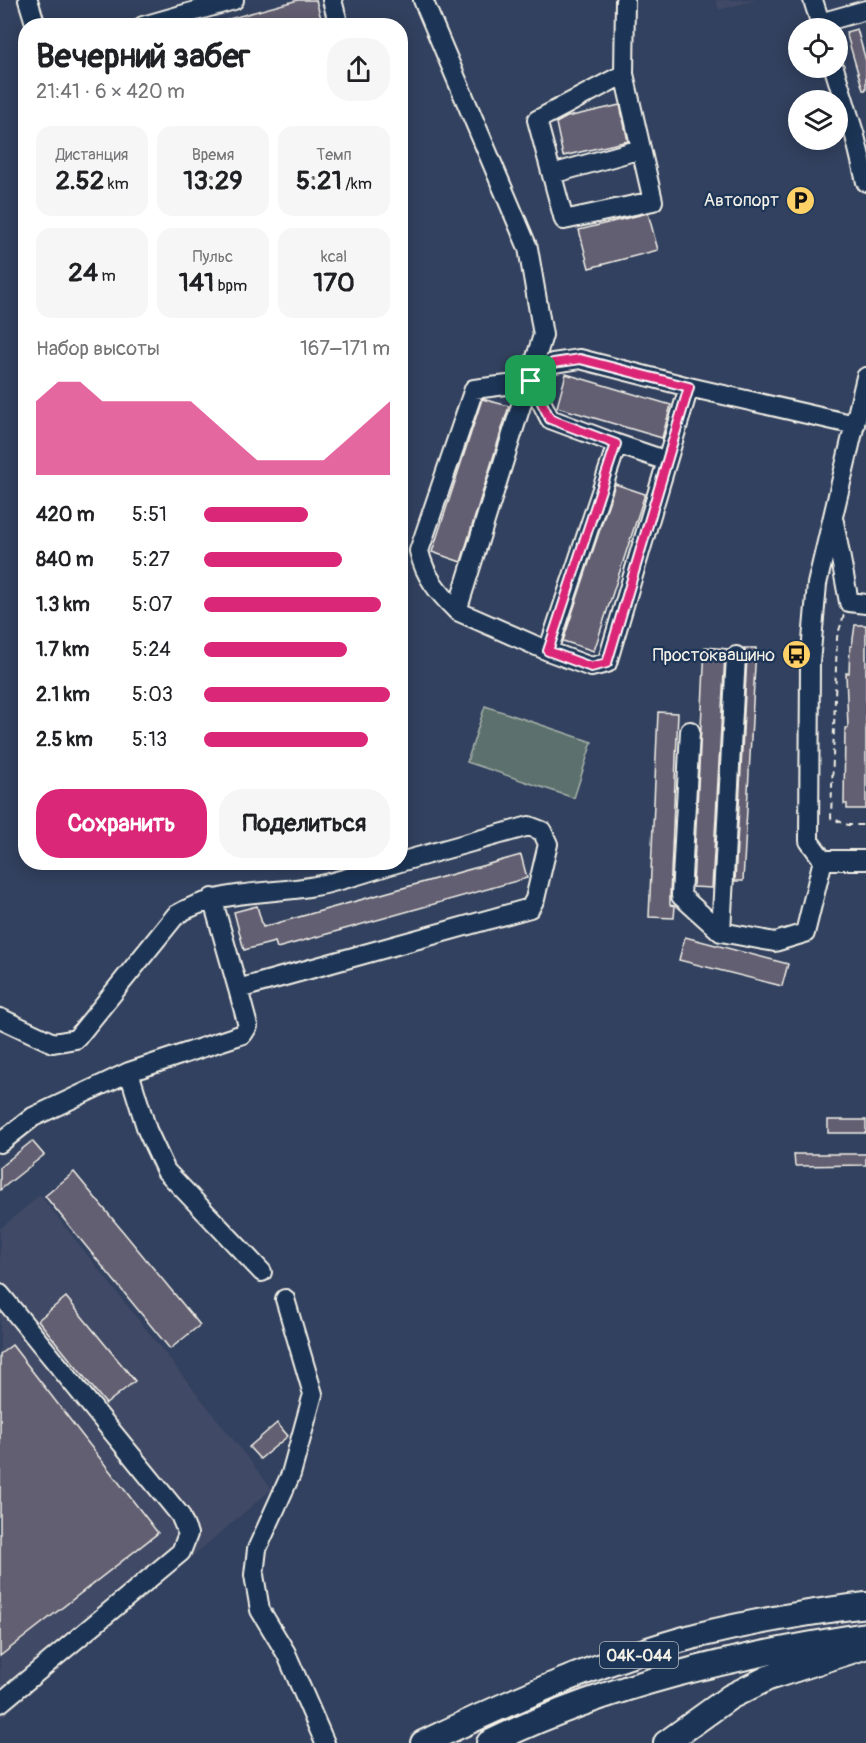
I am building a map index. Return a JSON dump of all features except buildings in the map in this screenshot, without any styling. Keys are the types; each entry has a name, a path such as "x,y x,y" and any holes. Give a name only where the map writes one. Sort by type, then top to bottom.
{"main road":[{"name":"04К-044","path":"423,1743 582,1673 694,1637 789,1616 866,1605"},
{"name":"04К-044","path":"489,1743 588,1702 695,1669 806,1644 866,1635"},
{"path":"666,1743 730,1698 768,1678 866,1647"}],"street":[{"path":"28,0 34,18"},
{"path":"171,18 234,0"},
{"path":"332,0 337,18"},
{"path":"423,0 528,248 543,336 531,381 457,611"},
{"path":"624,74 537,120 564,220 653,201 624,74 625,0"},
{"path":"813,0 819,18"},
{"path":"844,18 866,10"},
{"path":"837,78 866,182"},
{"path":"552,174 641,149"},
{"path":"689,387 607,663 591,667 548,651 457,611 436,590 424,570 419,551 474,388 531,381 553,363 580,359 689,387 855,424"},
{"path":"823,860 809,841 810,663 817,584 866,377"},
{"path":"531,381 550,419 667,461"},
{"path":"548,651 616,444"},
{"path":"833,514 857,603"},
{"path":"721,932 736,656"},
{"path":"690,731 681,896 721,932 775,942 805,933 823,860"},
{"path":"238,989 530,908 536,899 548,844 542,831 530,826 408,860"},
{"path":"823,860 866,860"},
{"path":"0,1018 53,1043 76,1039 176,915 193,904 212,898 315,886 372,870"},
{"path":"0,1143 33,1117 129,1072 243,1034 248,1026 212,898"},
{"path":"129,1072 147,1130 166,1171 262,1272"},
{"path":"0,1294 180,1515 188,1534 181,1552 0,1703"},
{"path":"285,1299 313,1394 291,1474 257,1549 254,1575 260,1610 286,1653 325,1743"}],"path":[{"path":"857,603 837,637 831,818 848,825 866,825"}],"shaded area":[{"path":"716,0 756,0 719,10"},
{"path":"40,1195 272,1489 0,1719 0,1229"}],"green space":[{"path":"485,706 592,742 574,798 467,762"}],"place":[{"name":"Автопорт","path":"800,200"},
{"name":"Простоквашино","path":"796,655"}],"route":[{"path":"580,359 689,387 607,663 591,667 548,651 616,444 550,419 531,381 553,363 580,359"}]}
